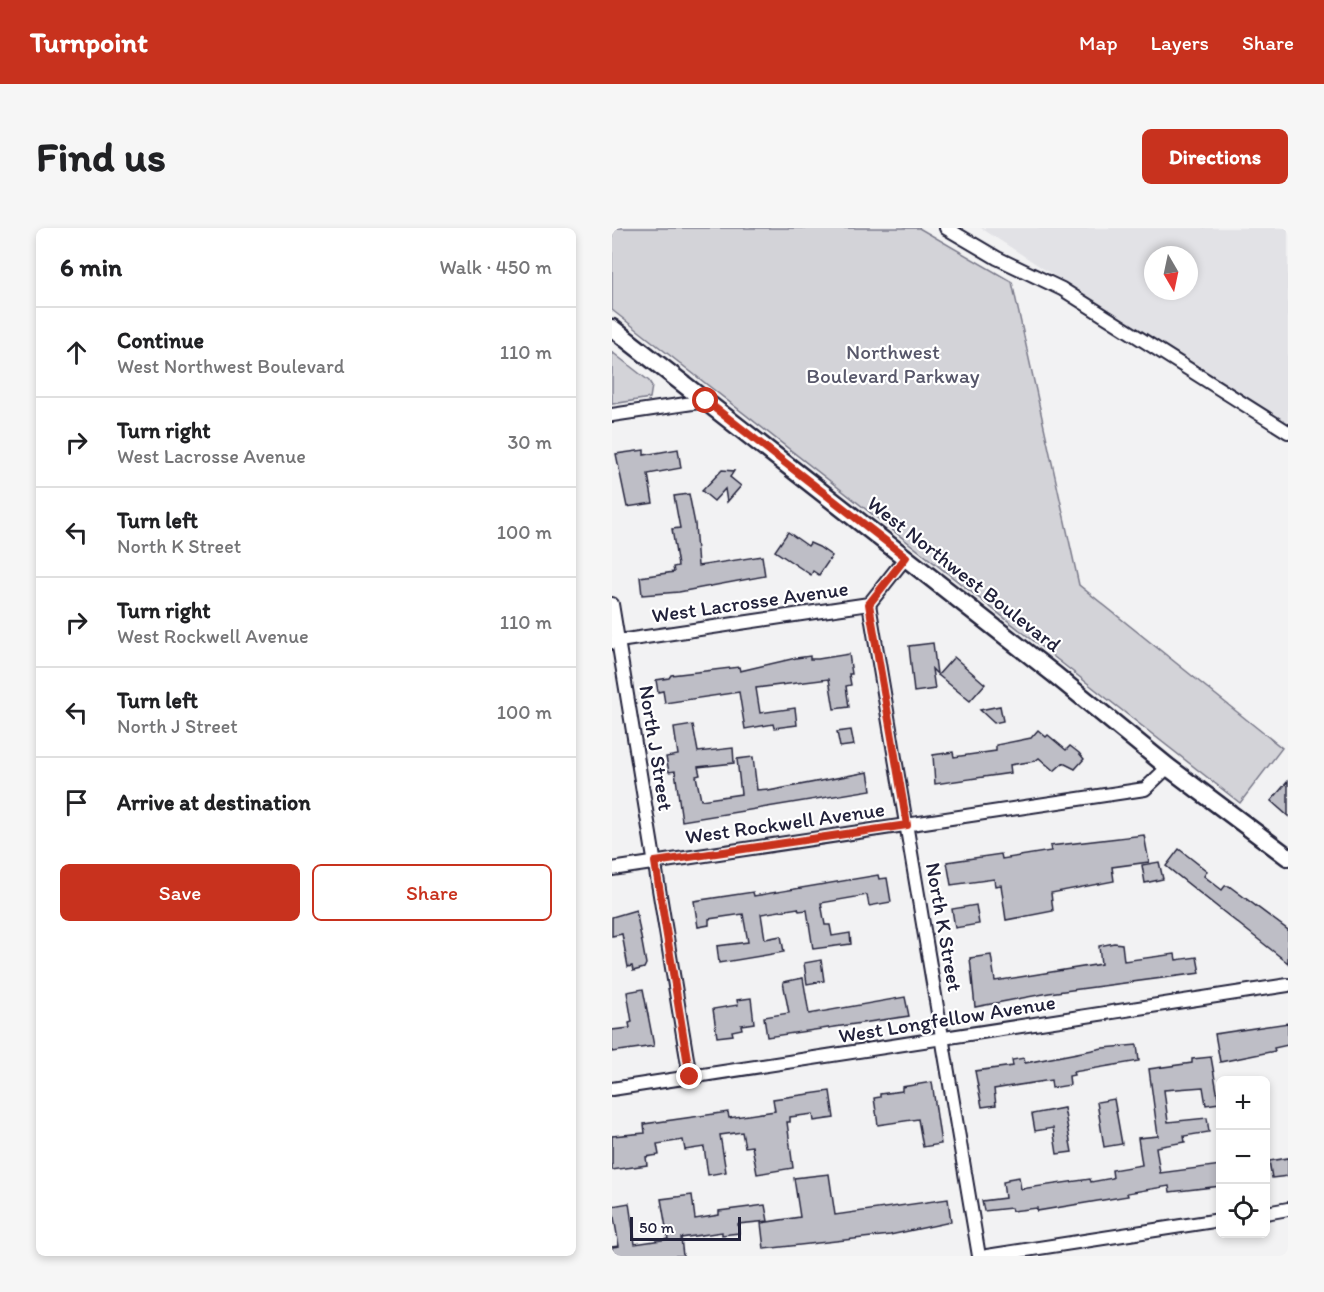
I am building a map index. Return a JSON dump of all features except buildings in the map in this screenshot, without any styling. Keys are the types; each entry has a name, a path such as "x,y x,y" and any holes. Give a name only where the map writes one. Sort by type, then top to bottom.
{"main road":[{"name":"West Northwest Boulevard","path":"612,328 906,557 1168,767 1288,857"}],"street":[{"path":"946,228 997,258 1062,289 1288,432"},
{"path":"612,415 706,401"},
{"name":"West Lacrosse Avenue","path":"615,642 869,604 906,557"},
{"name":"North J Street","path":"612,604 615,642 655,862 690,1077"},
{"name":"North K Street","path":"869,604 979,1256"},
{"name":"West Rockwell Avenue","path":"612,869 1145,789 1168,767"},
{"name":"West Longfellow Avenue","path":"612,1089 944,1040 1288,985"},
{"path":"1270,1212 1288,1209"},
{"path":"987,1256 1216,1221"}],"shaded area":[{"path":"981,228 1288,228 1288,425 1211,378"}],"green space":[{"name":"Northwest Boulevard Parkway","path":"612,228 919,228 1012,282 1079,585 1282,748 1240,803 612,310"},
{"path":"612,352 649,381 652,386 650,398 612,404"}],"route":[{"path":"690,1077 655,862 907,825 869,604 906,557 706,401"}]}
